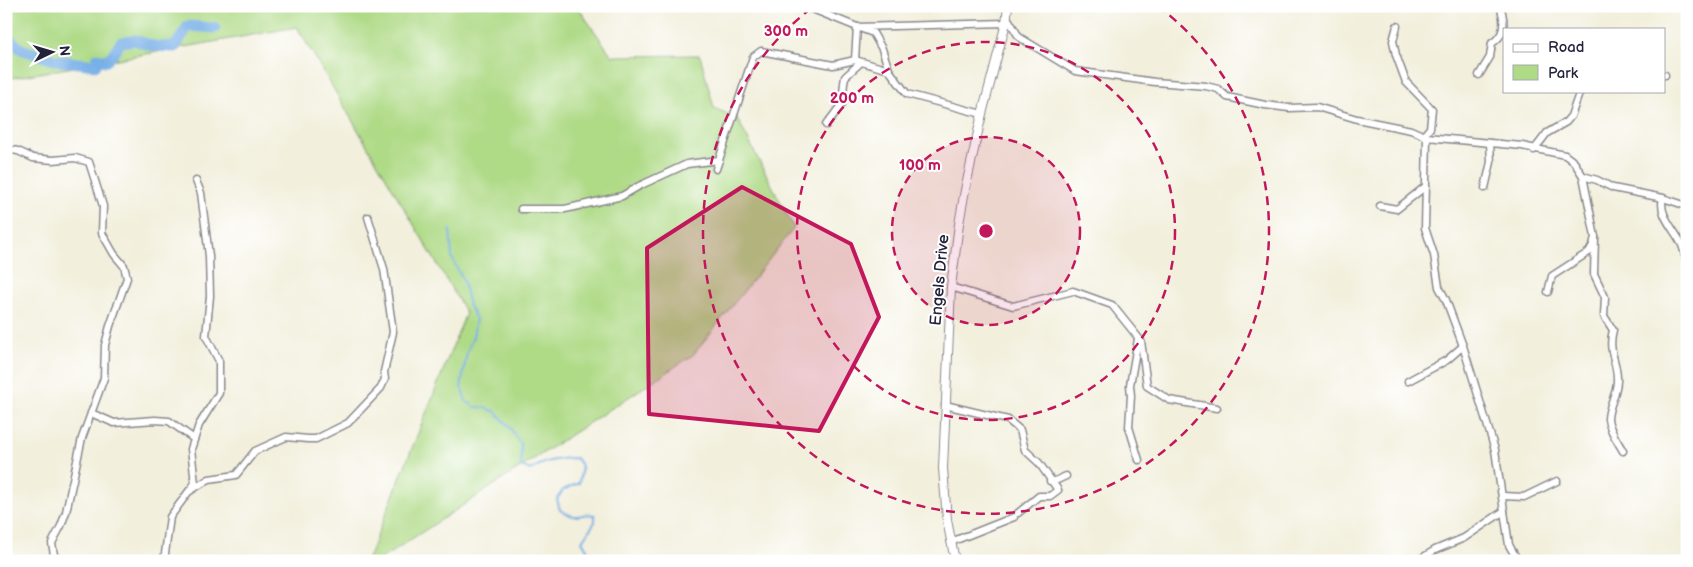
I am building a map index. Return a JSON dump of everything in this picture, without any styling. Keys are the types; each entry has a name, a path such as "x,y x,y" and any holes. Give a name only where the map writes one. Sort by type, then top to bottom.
{"street":[{"path":"805,6 873,33 882,49 889,70 908,94 982,114"},
{"name":"Engels Drive","path":"954,561 944,501 943,468 952,287 965,190 982,114 1007,20 1008,6"},
{"path":"1479,75 1490,57 1492,43 1499,39 1503,27 1500,6"},
{"path":"858,27 1007,20 1019,37 1075,71 1155,82 1206,86 1218,89 1227,98 1289,108 1317,107 1357,119 1411,130 1425,136 1522,146 1565,155 1574,162 1583,176 1595,237 1594,274 1605,297 1604,316 1613,330 1610,339 1611,353 1617,380 1608,419 1614,436 1623,451"},
{"path":"1397,26 1394,41 1396,56 1406,82 1432,109 1430,128 1425,136 1425,228 1434,255 1439,287 1446,300 1463,346 1495,450 1509,545 1518,561"},
{"path":"826,125 842,104 846,77 857,62 858,27"},
{"path":"716,169 757,53 761,51 833,65 857,62 889,70"},
{"path":"1534,150 1547,133 1566,122 1571,116 1580,92"},
{"path":"1485,188 1491,162 1490,143"},
{"path":"6,149 18,151 33,158 53,160 75,158 88,162 104,206 102,233 114,254 124,266 128,278 110,326 105,345 104,378 82,438 62,526 52,543 55,561"},
{"path":"521,209 565,209 622,196 638,186 687,164 718,160"},
{"path":"1583,176 1598,180 1613,188 1663,198 1687,206"},
{"path":"164,561 170,517 195,483 190,449 199,424 219,394 219,360 206,336 210,296 209,256 201,193 196,181"},
{"path":"1380,206 1397,209 1426,186"},
{"path":"1663,198 1661,204 1668,223 1681,244 1687,263"},
{"path":"190,491 209,479 236,475 255,451 286,437 316,438 348,423 381,388 385,379 384,372 392,332 384,269 368,217"},
{"path":"1548,292 1552,276 1590,252 1595,237"},
{"path":"952,287 1013,306 1073,291 1112,305 1141,341 1147,386 1169,400 1217,408"},
{"path":"1138,337 1130,385 1129,426 1139,460"},
{"path":"1408,381 1446,360 1463,346"},
{"path":"946,405 1008,420 1020,430 1025,450 1039,463 1058,490 1050,496 1039,496 1016,515 951,542"},
{"path":"91,413 114,423 155,420 169,421 194,439"},
{"path":"1050,481 1056,481 1066,476"},
{"path":"1503,496 1524,497 1557,482"},
{"path":"1417,561 1439,548 1464,538 1504,511"}],"highlighted area":[{"path":"742,187 851,244 879,317 819,431 649,414 647,248"}],"green space":[{"path":"6,6 577,6 612,56 700,55 714,108 737,118 794,228 693,355 378,561 367,561 466,313 297,27 6,79"}],"waterway":[{"path":"6,36 21,49 54,60 96,65 97,58 106,61 121,42 135,40 153,46 175,47 188,26 215,28"},
{"path":"450,230 452,258 463,280 469,306 476,319 473,337 467,352 461,387 466,401 475,407 486,408 496,412 509,426 521,445 521,466 531,470 552,460 576,458 582,467 579,483 563,490 557,499 560,510 566,514 575,516 595,515 595,522 582,541 594,561"}]}
